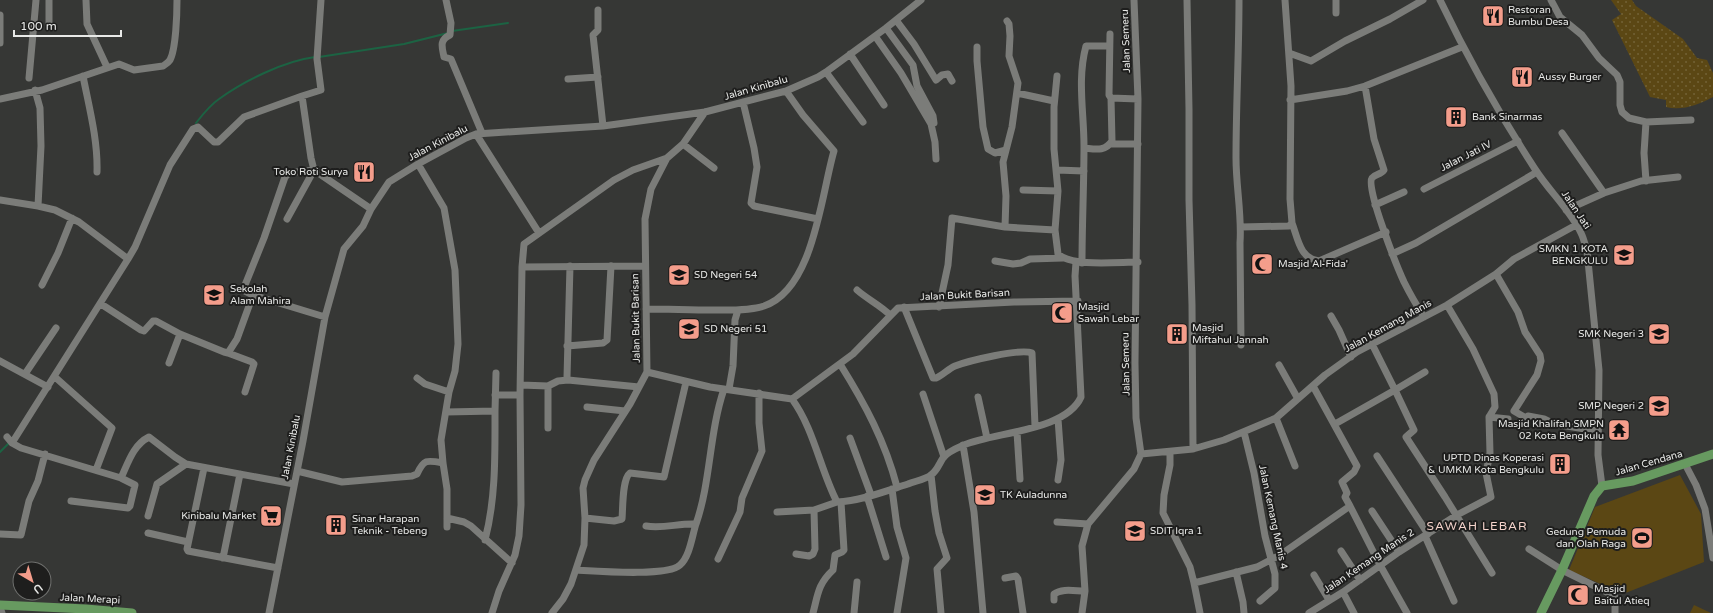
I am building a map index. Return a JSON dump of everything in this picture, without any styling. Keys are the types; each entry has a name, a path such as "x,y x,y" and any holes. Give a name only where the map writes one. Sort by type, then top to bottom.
{"main road":[{"name":"Jalan Cendana","path":"1602,486 1633,481 1713,454"},
{"path":"1541,613 1562,570 1594,496 1602,486"},
{"name":"Jalan Merapi","path":"0,606 86,609 132,613"}],"street":[{"path":"29,78 36,0"},
{"path":"49,0 49,24"},
{"path":"86,0 87,24 107,68"},
{"path":"0,99 35,90 42,90 120,64 134,70 163,66 171,57 174,41 177,0"},
{"path":"71,501 128,508 130,506 135,485 121,478 21,448 10,441 46,386 55,377 135,247 170,165 193,129 198,127 214,142 218,142 244,117 321,90 317,46 321,0"},
{"path":"446,0 451,23 451,33 444,38 441,44 444,57 451,59 479,134 539,233"},
{"name":"Jalan Kinibalu","path":"269,613 325,317 344,249 363,226 371,209 389,182 418,164 466,138 479,134 603,126 705,112 786,91 826,72 921,0"},
{"name":"Jalan Semeru","path":"1134,0 1138,99 1138,262 1135,308 1135,363 1136,418 1141,454"},
{"path":"1187,0 1189,82 1188,200 1192,305 1193,449"},
{"path":"1239,0 1236,163 1241,226 1241,345"},
{"path":"1285,0 1289,53 1290,199 1292,223 1305,256 1312,260 1320,261 1386,232"},
{"path":"1336,0 1336,13"},
{"path":"1289,53 1311,61 1345,41 1390,19 1423,0"},
{"name":"Jalan Jati","path":"1440,0 1462,47 1536,172 1566,210 1581,233 1587,251 1590,274 1598,370 1599,470 1602,486"},
{"path":"1551,0 1560,17 1582,35 1600,58 1617,76 1620,82 1620,105 1622,112 1629,118 1646,122 1691,120"},
{"path":"598,10 598,30 594,35 603,126"},
{"path":"0,15 0,44"},
{"path":"896,20 914,44 936,80 942,75 948,74 952,81"},
{"path":"1004,227 1006,196 1003,162 1012,127 1018,82 1009,56 1010,36 1009,24 1007,21"},
{"path":"886,28 913,65 917,86 933,116 933,132"},
{"path":"1084,148 1104,149 1112,141 1111,98 1109,95 1110,34"},
{"path":"875,36 929,119 933,132 936,158"},
{"path":"777,512 814,510 895,488 931,475 944,457 963,446 987,438 1017,432 1058,419 1069,413 1078,405 1081,398 1078,301 1075,276 1079,262 1084,171 1082,102 1083,55 1086,46 1110,46"},
{"path":"977,47 983,127 988,149 995,153 1006,150"},
{"path":"1290,100 1346,91 1365,86 1462,47"},
{"path":"850,54 884,105"},
{"path":"826,72 863,122"},
{"path":"83,76 94,134 97,172"},
{"path":"568,79 598,76"},
{"path":"1057,76 1054,101 1054,149 1058,191 1055,230 1058,254 1063,258"},
{"path":"1365,86 1374,139 1384,170 1382,174 1373,177 1371,180 1375,205 1386,232 1392,254 1404,282 1424,317"},
{"path":"35,90 40,108 41,146 38,206"},
{"path":"646,309 738,310 764,306 780,296 793,284 801,271 812,244 834,151 803,115 786,91"},
{"path":"1016,93 1054,101"},
{"path":"288,219 314,170 302,96"},
{"path":"1111,98 1138,99"},
{"path":"743,102 757,167 751,203 754,206 818,219"},
{"name":"Jalan Bukit Barisan","path":"552,613 566,594 584,545 585,518 583,488 585,480 594,460 625,411 647,372 645,219 651,189 667,158 683,144 705,112"},
{"path":"1646,122 1644,153 1646,181"},
{"path":"1562,133 1604,193"},
{"name":"Jalan Jati IV","path":"1424,190 1518,141"},
{"path":"683,144 714,168"},
{"path":"1110,144 1138,144"},
{"path":"492,613 499,590 512,563 517,547 521,509 520,395 522,267 524,244 614,180 633,170 667,158"},
{"path":"418,164 444,208 455,270 458,344 455,372 449,392 441,440 447,489 447,527"},
{"path":"325,317 253,294 244,290 243,288 264,238 284,177 296,172 314,170 371,209"},
{"path":"1057,170 1084,171"},
{"path":"1392,254 1416,243 1536,172"},
{"path":"1566,210 1604,193 1646,181 1678,177"},
{"path":"1023,190 1058,191"},
{"path":"1375,205 1404,192"},
{"path":"0,200 55,210 72,218 127,258"},
{"path":"42,285 58,253 72,218"},
{"path":"939,307 948,265 952,218 1004,227 1055,230"},
{"path":"1241,226 1289,226 1292,223"},
{"name":"Jalan Kemang Manis","path":"1141,454 1193,449 1224,440 1276,418 1325,375 1351,357 1372,344 1447,305 1496,274 1520,256 1576,225"},
{"path":"995,261 1013,264 1021,263 1030,259 1063,258 1079,262 1138,262"},
{"path":"568,380 570,266"},
{"path":"568,346 602,343 608,340 611,266"},
{"path":"522,267 646,266"},
{"path":"1496,274 1518,312 1525,332 1540,355 1541,361 1537,375 1514,411 1526,418 1528,416 1554,424 1598,431"},
{"path":"857,290 865,297 882,306 890,315"},
{"path":"228,353 237,339 253,294"},
{"name":"Jalan Bukit Barisan","path":"792,399 853,354 898,308 1014,302 1078,301"},
{"path":"101,304 141,330 144,331 153,321 156,321 180,334 252,362 254,364 245,392"},
{"name":"Jalan Kemang Manis 2","path":"1309,613 1343,592 1399,552 1457,515 1490,497 1486,473 1490,453 1489,417 1494,407 1494,394 1473,349 1447,305"},
{"path":"904,307 933,378 936,378 954,366 983,358 1016,352 1032,353 1035,426"},
{"path":"576,570 630,572 673,570 685,559 696,524 707,474 717,408 726,389 733,366 735,320 738,310"},
{"path":"1331,316 1351,357"},
{"path":"25,374 56,328"},
{"path":"169,363 180,334"},
{"path":"1372,344 1414,430 1406,437 1457,515 1492,573"},
{"path":"0,361 46,386"},
{"path":"840,364 869,412 890,462 895,488 897,527 906,558 897,613"},
{"path":"1278,365 1298,400"},
{"path":"647,372 686,382 792,399 810,434 830,488 839,502 844,550 834,555 833,570 826,576 818,591 814,613"},
{"path":"1335,424 1425,372"},
{"path":"486,540 496,463 496,373"},
{"path":"55,377 112,428 96,470"},
{"path":"417,378 425,384 449,392"},
{"path":"521,386 548,386 558,381 568,380 639,387"},
{"path":"585,518 614,521 622,519 625,482 627,475 630,472 664,477 686,382"},
{"path":"548,386 548,428"},
{"path":"1313,386 1356,465 1355,471 1342,482 1347,493 1345,497 1407,613"},
{"path":"718,559 740,512 742,498 762,451 759,423 759,393"},
{"path":"923,394 944,457"},
{"path":"495,395 520,395"},
{"path":"978,397 987,438"},
{"path":"587,407 625,411"},
{"path":"446,412 495,411"},
{"path":"1489,417 1508,419"},
{"path":"1276,418 1296,466"},
{"path":"1058,419 1061,460 1058,480"},
{"path":"1017,432 1020,480"},
{"name":"Jalan Kemang Manis 4","path":"1244,432 1254,473 1265,536 1275,574 1275,588 1260,601"},
{"path":"121,478 137,445 147,437 150,437 186,464 294,484"},
{"path":"850,438 869,495 886,557"},
{"path":"963,446 974,512 983,613"},
{"path":"1170,452 1170,465 1164,495 1163,513 1190,566 1200,613"},
{"path":"0,534 21,535 29,501 38,481 45,454"},
{"path":"1082,613 1085,591 1082,540 1088,524 1134,469 1141,454"},
{"path":"1378,456 1426,535 1454,601"},
{"path":"297,471 342,482 412,476 417,474 423,463 428,461 443,463"},
{"path":"148,516 157,484 186,464"},
{"path":"1685,464 1696,485 1705,509 1713,558"},
{"path":"204,468 188,542 188,551 278,568"},
{"path":"223,558 240,474"},
{"path":"931,475 939,533 947,558 937,569 941,613"},
{"path":"1194,583 1258,567 1293,546 1350,506"},
{"path":"796,554 809,556 813,554 814,510"},
{"path":"1372,511 1399,552"},
{"path":"447,518 467,523 512,563"},
{"path":"1057,522 1088,524"},
{"path":"646,526 668,526 683,523 696,524"},
{"path":"148,533 188,542"},
{"path":"1529,549 1562,570 1615,596 1615,613"},
{"path":"1341,551 1360,580"},
{"path":"1236,572 1244,613"},
{"path":"1314,575 1329,600"},
{"path":"1005,578 1016,576 1018,579 1023,613"},
{"path":"854,613 857,582"},
{"path":"1054,600 1055,592 1064,590 1085,591"},
{"path":"1343,592 1354,613"},
{"path":"0,606 2,613"}],"shaded area":[{"path":"1611,0 1632,0 1636,6 1683,39 1697,58 1707,60 1713,73 1713,97 1696,105 1684,108 1672,108 1666,107 1666,100 1650,97 1612,20 1621,14"},
{"name":"Gedung Pemuda dan Olah Raga","path":"1680,475 1701,514 1704,562 1623,594 1569,570 1595,507"},
{"path":"1694,605 1711,613 1690,613"}],"waterway":[{"path":"452,31 508,23"},
{"path":"319,57 404,44 448,33"},
{"path":"196,123 213,104 240,85 278,67 303,59 315,57"},
{"path":"0,452 9,443"}],"place":[{"name":"Restoran Bumbu Desa","path":"1493,16"},
{"name":"Aussy Burger","path":"1522,77"},
{"name":"Bank Sinarmas","path":"1456,117"},
{"name":"Toko Roti Surya","path":"364,172"},
{"name":"SMKN 1 KOTA BENGKULU","path":"1624,255"},
{"name":"Masjid Al-Fida'","path":"1262,264"},
{"name":"SD Negeri 54","path":"679,275"},
{"name":"Sekolah Alam Mahira","path":"214,295"},
{"name":"Masjid Sawah Lebar","path":"1062,313"},
{"name":"SD Negeri 51","path":"689,329"},
{"name":"Masjid Miftahul Jannah","path":"1177,334"},
{"name":"SMK Negeri 3","path":"1659,334"},
{"name":"SMP Negeri 2","path":"1659,406"},
{"name":"Masjid Khalifah SMPN 02 Kota Bengkulu","path":"1619,430"},
{"name":"UPTD Dinas Koperasi & UMKM Kota Bengkulu","path":"1560,464"},
{"name":"TK Auladunna","path":"985,495"},
{"name":"Kinibalu Market","path":"271,516"},
{"name":"Sinar Harapan Teknik - Tebeng","path":"336,525"},
{"name":"SDIT Iqra 1","path":"1135,531"},
{"name":"Gedung Pemuda dan Olah Raga","path":"1642,538"},
{"name":"Masjid Baitul Atieq","path":"1578,595"}],"district":[{"name":"SAWAH LEBAR","path":"1477,526"}]}
